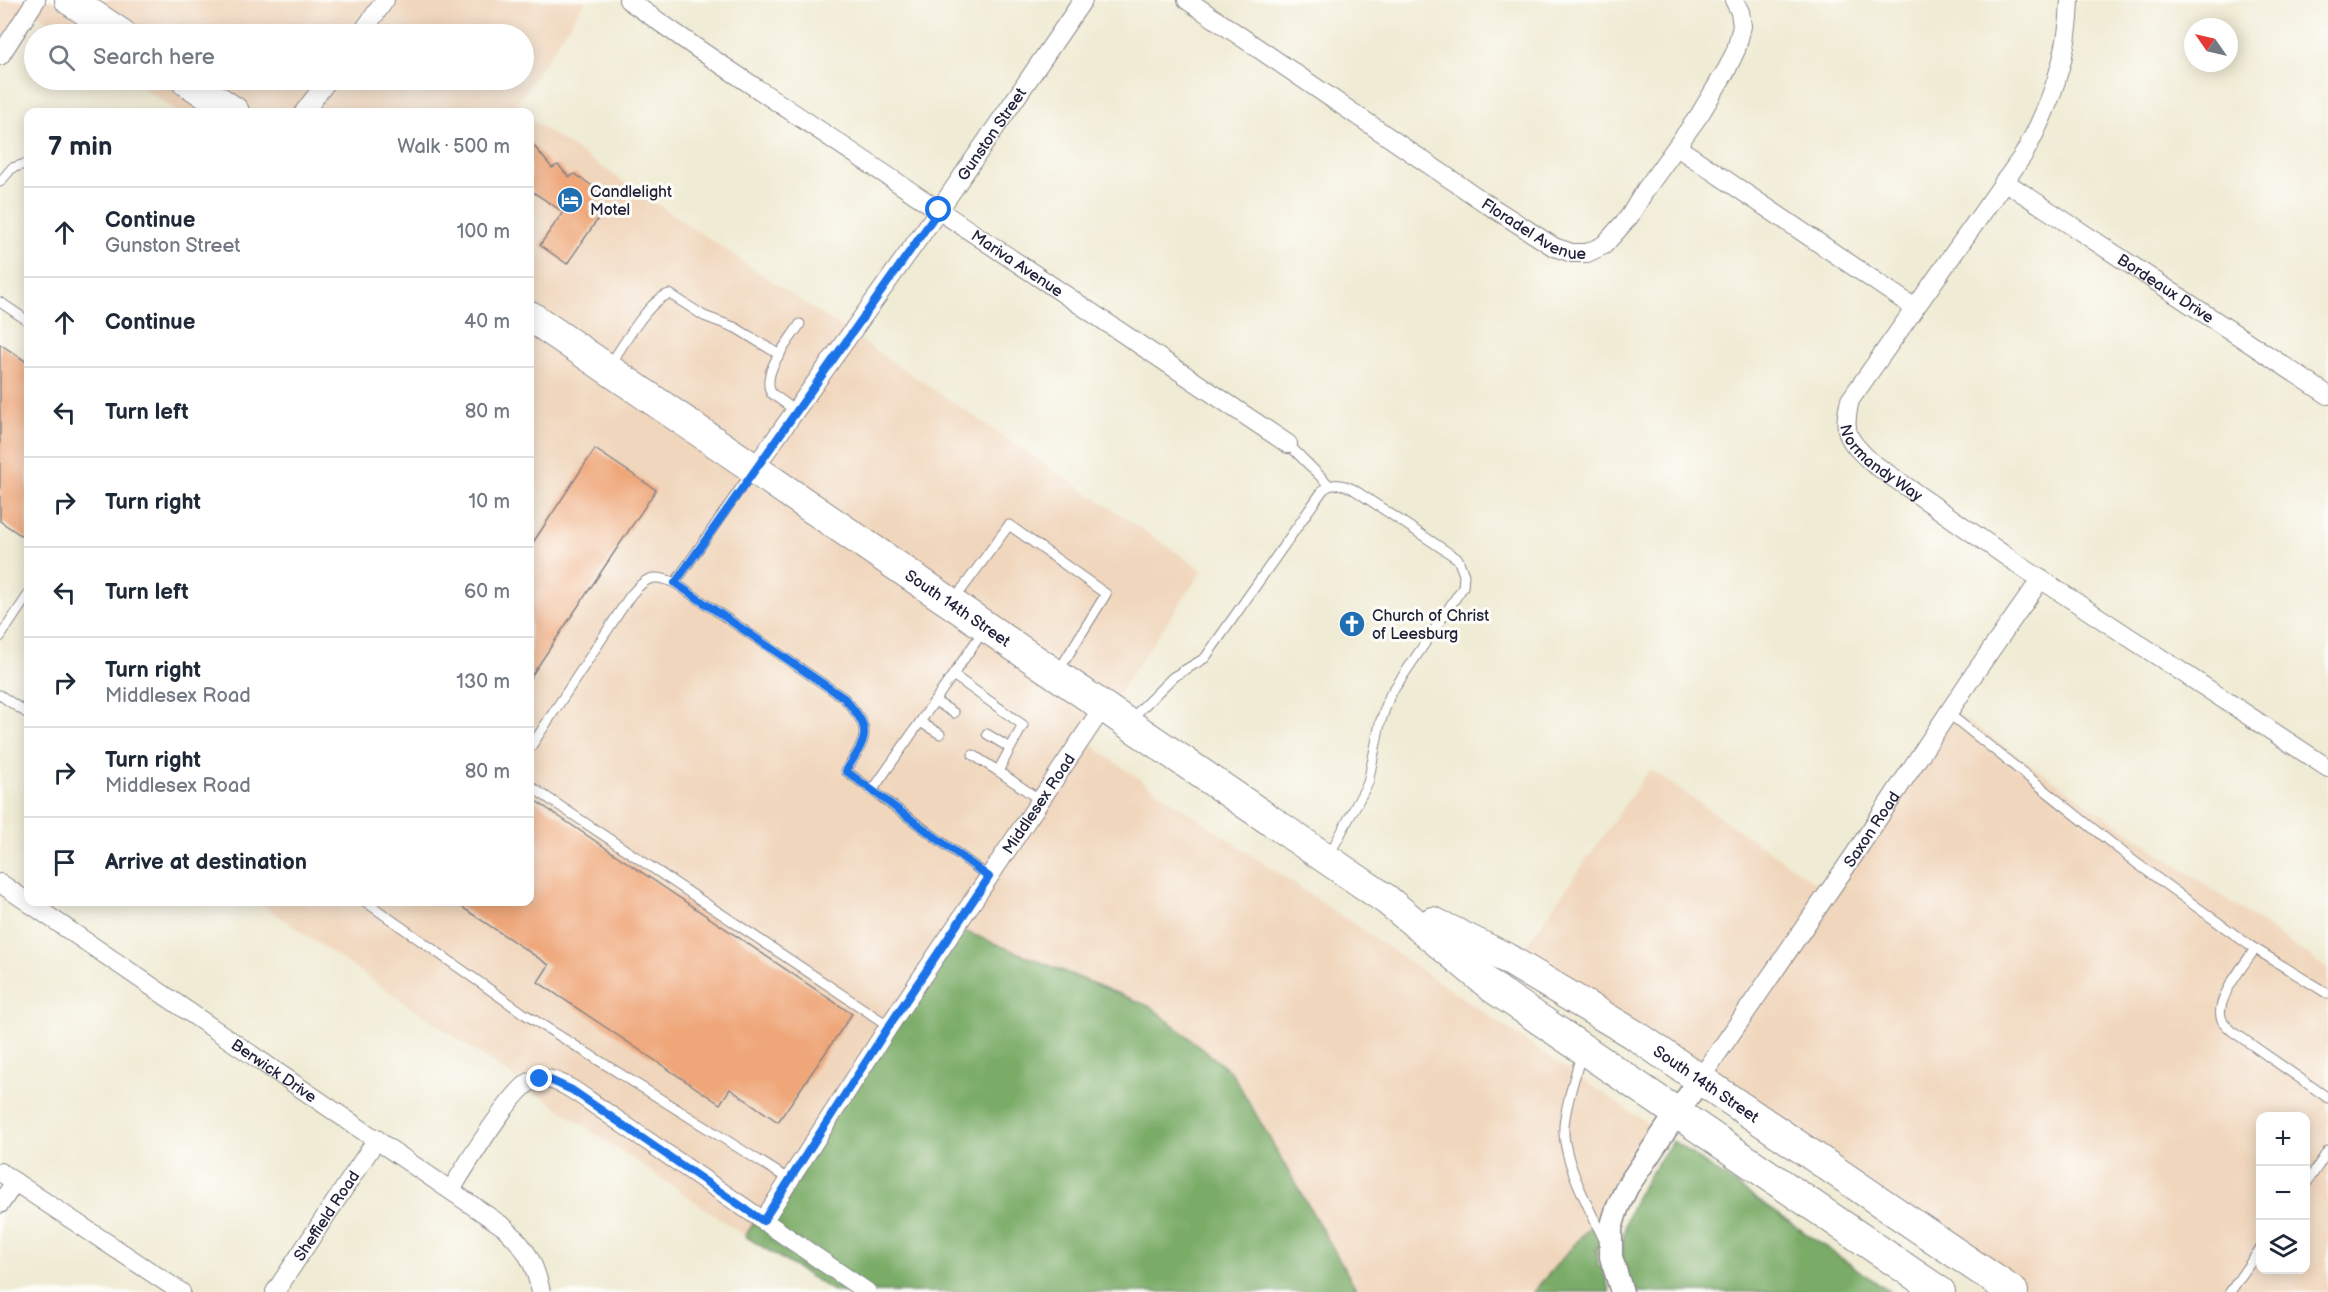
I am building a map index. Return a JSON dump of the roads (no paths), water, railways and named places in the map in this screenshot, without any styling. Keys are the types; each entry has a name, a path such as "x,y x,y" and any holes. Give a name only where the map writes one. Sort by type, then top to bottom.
{"highway":[{"path":"70,0 106,24"},
{"path":"201,90 228,108"},
{"name":"South 14th Street","path":"534,319 1387,900 1492,987 1940,1292"},
{"name":"South 14th Street","path":"1387,900 1506,958 1638,1036 2013,1292"}],"street":[{"path":"0,56 36,0"},
{"path":"368,24 385,0"},
{"name":"Mariva Avenue","path":"628,0 1288,444"},
{"name":"Gunston Street","path":"753,470 939,210 1083,0"},
{"name":"Floradel Avenue","path":"1187,0 1487,204 1554,247 1572,253 1587,253 1604,245 1618,231 1700,114 1736,50 1742,26 1740,12 1734,0"},
{"name":"Normandy Way","path":"2070,0 2065,46 2056,86 2041,122 2024,154 1850,400 1846,420 1847,435 1871,462 2041,579 2328,768"},
{"path":"307,108 320,90"},
{"path":"1677,147 1915,308"},
{"name":"Bordeaux Drive","path":"2004,181 2328,395"},
{"name":"Saxon Road","path":"1700,1079 2041,579"},
{"name":"Middlesex Road","path":"763,1221 889,1026 1040,800 1115,715"},
{"name":"Berwick Drive","path":"0,883 24,899"},
{"name":"Berwick Drive","path":"34,906 504,1227 523,1245 535,1267 541,1292"},
{"path":"451,1190 514,1097 529,1082 540,1079 550,1080 572,1090 604,1111 867,1292"},
{"path":"1622,1292 1611,1257 1611,1228 1617,1209 1627,1187 1700,1079"},
{"name":"Sheffield Road","path":"274,1292 378,1139"},
{"path":"0,1204 7,1177 180,1292"}],"lane":[{"path":"0,182 12,168 24,164"},
{"path":"607,369 653,304 670,294 704,316 736,328 780,355"},
{"path":"0,302 24,318"},
{"path":"796,411 776,398 769,387 768,378 800,324"},
{"path":"1288,444 1329,485"},
{"path":"675,583 753,470"},
{"path":"1115,715 1173,676 1206,658 1323,490 1329,485 1345,485 1363,495 1458,559 1464,575 1463,587 1390,695 1380,723 1368,783 1327,859"},
{"path":"951,604 1009,525 1106,594 1056,674"},
{"path":"534,742 641,583 653,577 663,578 675,583 844,698 862,719 865,735 858,753 846,771 989,877"},
{"path":"0,637 24,601"},
{"path":"872,791 986,628"},
{"path":"953,675 1023,725 998,771"},
{"path":"0,695 24,711"},
{"path":"935,701 954,713"},
{"path":"1948,713 2135,862 2255,949 2328,994"},
{"path":"920,722 940,734"},
{"path":"987,734 1010,748"},
{"path":"973,755 1040,800"},
{"path":"534,789 889,1026"},
{"path":"372,906 524,1013 790,1180"},
{"path":"2255,949 2228,989 2221,1005 2222,1019 2232,1031 2328,1098"},
{"path":"1583,1049 1568,1103 1564,1129 1570,1165 1611,1257"},
{"path":"2310,1178 2328,1151"},
{"path":"2231,1292 2256,1255"}],"place":[{"name":"Candlelight Motel","path":"570,200"},
{"name":"Church of Christ of Leesburg","path":"1352,624"}]}
